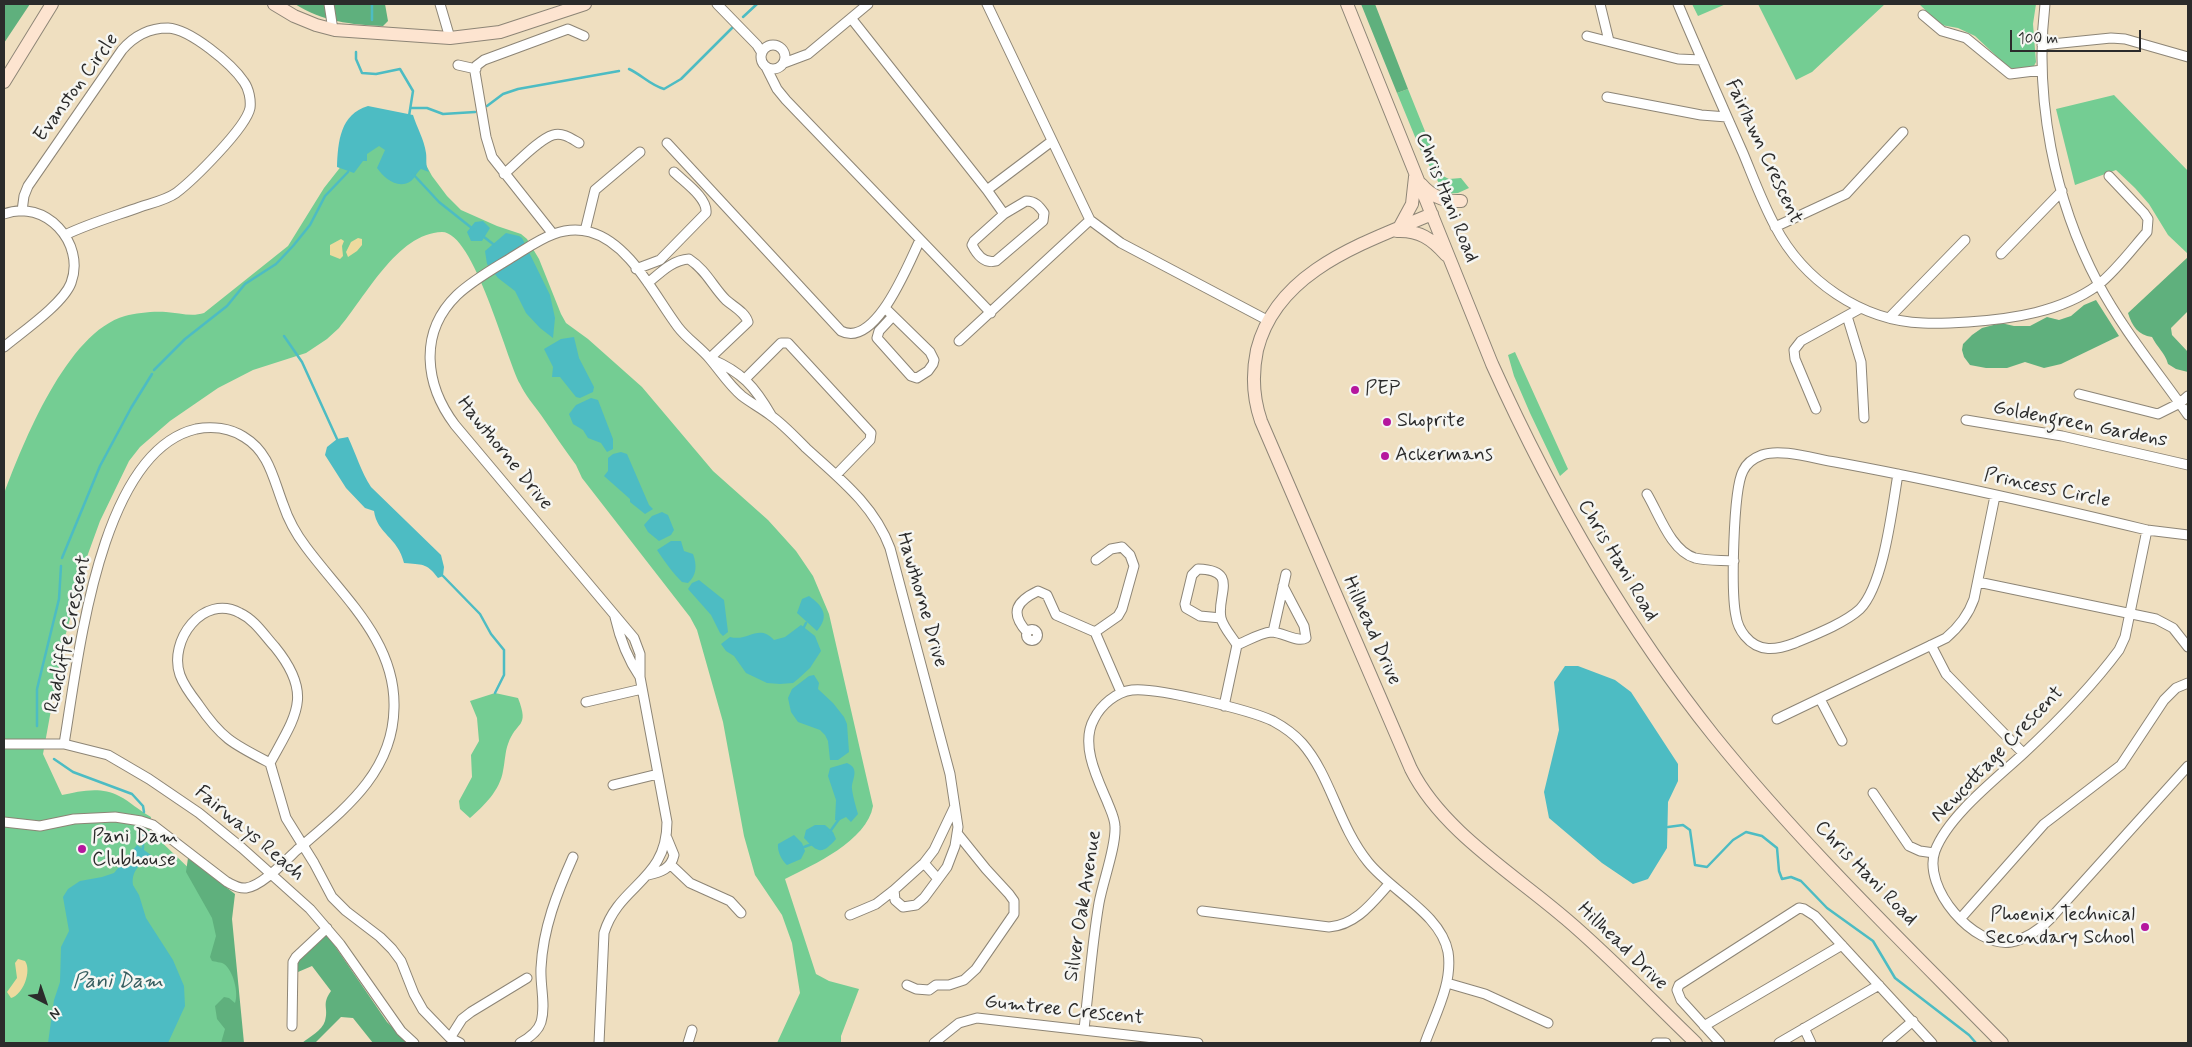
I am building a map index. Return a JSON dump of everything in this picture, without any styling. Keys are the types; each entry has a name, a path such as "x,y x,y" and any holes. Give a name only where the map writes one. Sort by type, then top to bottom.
{"street":[{"path":"4,82 52,4"},
{"path":"274,4 316,25 333,30 450,38 500,32 585,4"},
{"path":"329,4 333,30"},
{"path":"440,4 450,38"},
{"path":"717,4 757,45 765,49 778,46 784,58"},
{"path":"724,4 761,41 765,49 762,61 777,90 991,313"},
{"path":"784,58 799,59 808,54 868,4"},
{"path":"987,4 1090,220 1121,243 1267,320"},
{"name":"Chris Hani Road","path":"1347,4 1492,364 1536,457 1588,554 1654,656 1715,738 1790,822 2002,1043"},
{"path":"1600,4 1609,41"},
{"name":"Fairlawn Crescent","path":"1678,4 1775,227 1810,273 1842,298 1861,308 1889,318 1922,323 1946,323 1982,321 2023,315 2054,307 2099,284"},
{"path":"2045,4 2042,70 2047,124 2062,191 2074,227 2099,284 2128,330 2188,415"},
{"path":"1923,15 1942,31 1966,38 2010,74 2042,70"},
{"path":"851,18 1004,214"},
{"name":"Evanston Circle","path":"22,211 24,196 28,186 130,41 140,34 153,29 169,28 184,32 215,54 244,83 249,93 250,107 246,120 186,184 165,198 66,235"},
{"path":"553,234 492,157 486,137 476,69 484,60 568,29 584,36"},
{"path":"1587,36 1678,59 1702,60"},
{"path":"2042,45 2118,39 2136,42 2188,57"},
{"path":"772,80 776,69 784,58"},
{"path":"458,65 476,69"},
{"path":"766,67 776,69"},
{"path":"1607,97 1701,115 1727,117"},
{"path":"1775,227 1846,194 1903,132"},
{"path":"504,174 544,140 554,135 563,135 579,143"},
{"path":"987,190 1052,141"},
{"path":"667,143 841,331 846,334 853,334 863,328 886,309 920,240"},
{"path":"585,231 596,190 640,152"},
{"path":"636,269 660,260 706,213 703,202 674,172"},
{"path":"2099,284 2147,232 2149,226 2144,213 2109,176"},
{"path":"1417,177 1436,197 1461,201"},
{"path":"1394,230 1408,214 1412,204 1417,177"},
{"path":"2001,254 2062,191"},
{"path":"1031,201 1040,206 1045,217 1043,221 1001,258 987,262 974,250 973,242 1004,214 1021,203 1031,201"},
{"path":"4,214 22,211 45,217 66,235 74,258 71,283 64,295 4,346"},
{"name":"Hillhead Drive","path":"1432,214 1394,230 1311,272 1283,297 1267,320 1256,357 1254,396 1261,421 1418,782 1433,804 1456,828 1588,938 1696,1043"},
{"path":"959,341 1090,220"},
{"name":"Hawthorne Drive","path":"598,1043 604,933 608,919 615,907 648,875 662,854 667,838 667,822 640,677 640,654 630,633 450,418 438,398 430,372 430,357 435,330 448,305 458,294 531,245 553,234 578,230 609,240 648,283 679,328 710,358 727,382 741,395 771,415 836,475 873,514 884,530 950,774 958,827 955,846 947,867 924,898 910,907 899,904 893,895 894,890"},
{"path":"1394,230 1425,236 1451,260"},
{"path":"1889,318 1965,240"},
{"path":"648,283 668,266 680,260 689,259 706,273 725,299 745,315 748,322 710,358"},
{"path":"1816,409 1795,359 1794,350 1801,341 1861,308"},
{"path":"886,309 893,316 933,356 933,364 922,376 917,378 911,376 877,338 879,332 893,316"},
{"path":"1847,316 1860,362 1864,418"},
{"path":"741,395 748,382 781,343 788,343 870,433 870,440 836,475"},
{"name":"Hawthorne Drive","path":"710,358 736,372 748,382 771,415"},
{"path":"727,382 736,372"},
{"path":"2079,394 2152,413 2164,412 2188,396"},
{"name":"Goldengreen Gardens","path":"1966,420 2062,436 2188,465"},
{"name":"Radcliffe Crescent","path":"4,822 40,826 95,817 141,821 153,826 202,864 237,887 245,888 254,886 271,874 354,800 384,758 391,732 394,709 393,687 383,650 373,633 296,534 288,519 273,472 267,460 257,447 244,436 230,430 215,428 201,428 187,432 172,440 154,454 138,473 125,495 98,566 85,623 64,744"},
{"name":"Princess Circle","path":"1898,474 1887,536 1874,589 1860,608 1852,615 1809,637 1780,649 1757,646 1742,633 1737,622 1734,561 1737,490 1743,470 1750,461 1771,452 1898,474 2147,530 2188,535"},
{"path":"1647,494 1671,536 1685,553 1708,560 1734,561"},
{"path":"1777,719 1946,638 1964,620 1970,611 1978,582 1994,496"},
{"name":"Newcottage Crescent","path":"2147,530 2125,637 2112,659 2023,754 1965,809 1950,826 1934,853 1935,874 1938,886 1950,908 1960,919 1979,934 1998,941 2010,942 2036,932 2050,919 2188,766"},
{"path":"1095,632 1121,612 1134,566 1130,555 1122,548 1111,549 1096,560"},
{"path":"1221,618 1200,616 1186,608 1185,604 1192,575 1198,568 1216,572 1222,580 1221,618 1237,645 1224,706"},
{"path":"1273,632 1286,574"},
{"path":"1978,582 2147,616 2166,624 2181,636 2188,647"},
{"path":"1237,645 1273,632 1304,640 1307,636 1283,586"},
{"path":"1027,632 1020,620 1018,608 1020,602 1026,596 1038,591 1047,595 1056,615 1095,632 1121,692 1132,690 1152,691 1224,706 1275,722 1291,732 1303,744 1321,772 1354,843 1368,862 1389,884 1433,922 1440,931 1448,951 1447,983 1425,1043"},
{"path":"270,763 234,745 222,736 189,692 180,674 178,660 184,637 194,619 205,612 219,608 229,608 247,616 290,665 298,694 296,706 285,735 270,763 286,818 332,897 392,949 401,961 414,994 423,1010 450,1038 460,1043"},
{"name":"Hawthorne Drive","path":"614,614 620,638 629,659 640,677"},
{"path":"620,638 630,633"},
{"path":"1930,645 1946,674 2023,754"},
{"path":"629,659 640,654"},
{"path":"1960,919 2044,824 2121,765 2164,700 2176,688 2188,683"},
{"path":"586,702 642,689"},
{"name":"Silver Oak Avenue","path":"1084,1029 1099,903 1116,828 1092,760 1089,741 1090,729 1098,712 1106,703 1121,692"},
{"path":"1820,699 1842,741"},
{"name":"Fairways Reach","path":"4,744 64,744 108,756 149,779 212,822 310,909 327,928 392,1019 414,1043"},
{"path":"613,785 658,774"},
{"path":"1873,793 1909,846 1920,851 1934,853"},
{"path":"850,915 876,904 924,863 934,850 954,808"},
{"path":"907,985 916,989 929,990 936,985 949,985 964,980 976,970 1014,914 1014,901 986,870 957,833"},
{"path":"648,875 664,870 671,865 674,855 667,838"},
{"path":"520,1043 535,1033 540,1025 543,1014 541,968 550,915 573,857"},
{"path":"924,863 938,878"},
{"path":"671,865 690,884 730,901 741,913"},
{"path":"1202,910 1329,927 1340,926 1349,923 1360,914 1389,884"},
{"path":"1720,1043 1681,1000 1677,990 1680,985 1793,911 1804,909 1811,912 1932,1043"},
{"path":"292,1026 293,962 327,928"},
{"path":"1704,1026 1842,945"},
{"path":"450,1038 462,1019 470,1012 526,978"},
{"path":"1447,983 1485,994 1548,1023"},
{"path":"1779,1043 1879,985"},
{"name":"Gumtree Crescent","path":"934,1043 959,1023 977,1018 1198,1043"},
{"path":"1887,1043 1913,1021"},
{"path":"1804,1028 1811,1043"},
{"path":"688,1043 692,1030"},
{"path":"1656,1043 1666,1043"}],"green space":[{"path":"4,4 30,4 4,43"},
{"path":"295,4 385,4 388,21 383,26 337,21 305,10"},
{"path":"1361,4 1375,4 1408,89 1397,93"},
{"path":"1692,4 1726,4 1698,16"},
{"path":"1758,4 1885,4 1812,72 1796,80"},
{"path":"1919,4 2036,4 2033,24 2036,62 2034,66 2016,70 2008,67 1975,36 1958,28 1941,25"},
{"path":"1408,89 1443,176 1449,179 1461,178 1469,188 1458,193 1445,194 1420,149 1397,93"},
{"path":"2114,95 2188,171 2188,254 2168,235 2149,204 2116,170 2075,185 2056,109"},
{"path":"365,131 420,154 432,176 447,196 461,210 521,234 527,239 539,259 566,323 588,339 642,387 713,471 768,520 796,551 813,576 829,614 873,806 869,819 850,841 824,859 785,879 816,974 829,981 859,989 841,1036 841,1043 777,1043 800,993 792,943 782,915 755,875 744,836 723,722 697,630 690,617 582,478 576,465 524,392 477,273 466,252 454,237 442,232 426,235 411,243 396,255 383,269 339,328 327,339 306,353 253,370 218,388 170,421 140,447 129,461 100,521 88,554 63,644 43,754 62,795 98,790 123,798 151,817 150,831 199,878 238,984 240,1043 4,1043 4,494 12,472 35,419 50,392 66,366 84,343 104,326 125,316 156,312 190,315 204,313 288,246 324,188 346,160"},
{"path":"2188,257 2188,311 2171,328 2172,335 2188,352 2188,372 2176,369 2168,364 2152,337 2136,329 2128,313"},
{"path":"2096,300 2119,336 2061,364 2044,368 2025,362 2007,368 1986,368 1970,365 1964,357 1963,344 1982,328 2001,323 2014,326 2030,326 2047,317 2059,320 2071,316 2084,305"},
{"path":"1515,352 1568,469 1560,476 1514,376 1508,355"},
{"path":"495,693 518,698 523,715 522,720 508,744 499,785 486,803 470,818 460,809 459,801 472,777 471,755 479,741 477,718 470,701"},
{"path":"188,858 235,894 232,919 244,1043 221,1043 225,1029 217,1019 215,1006 224,997 229,998 235,1003 236,988 227,967 223,963 212,961 210,957 216,936 212,918 186,872"},
{"path":"326,933 387,1022 409,1043 373,1043 353,1018 341,1017 315,1043 302,1043 323,1025 326,1016 326,1000 331,991 312,966 298,972 298,959"}],"sand":[{"path":"358,238 362,239 362,245 348,257 346,252 351,242"},
{"path":"341,239 344,241 342,246 343,256 340,259 330,255 330,245"},
{"path":"18,959 25,961 27,976 23,988 11,998 7,992 17,978 15,963"}],"water":[{"path":"368,106 413,115 424,143 429,172 421,169 412,180 406,183 392,182 383,176 377,168 385,150 379,146 367,154 367,161 363,161 354,173 337,167 338,148 346,122 351,115"},
{"path":"483,221 490,228 482,241 471,241 467,232 475,222"},
{"path":"506,233 522,238 550,295 555,318 553,338 526,313 515,291 498,278 487,264 485,251"},
{"path":"574,337 579,358 594,387 593,392 580,398 576,397 560,377 552,377 553,367 544,349 561,339"},
{"path":"591,398 598,400 613,439 613,449 607,452 601,443 588,438 583,430 573,424 569,414 576,405"},
{"path":"348,437 361,469 371,487 441,555 444,567 443,576 438,578 430,569 420,564 404,563 397,547 379,525 374,511 365,508 346,488 325,455 327,447 337,439"},
{"path":"621,452 627,454 649,505 653,509 645,514 604,476 608,471 608,458 613,454"},
{"path":"662,512 668,515 674,530 671,535 659,541 648,532 644,525 652,516"},
{"path":"671,541 681,541 684,551 693,554 695,570 693,577 688,583 682,582 678,578 657,550"},
{"path":"699,580 724,600 728,632 723,636 711,615 688,589 692,583"},
{"path":"809,596 821,608 824,616 821,626 817,631 797,613 802,599"},
{"path":"801,625 815,636 821,651 810,668 793,683 767,683 746,673 734,656 726,651 721,644 730,637 737,638 758,633 768,635 774,640 785,637"},
{"path":"1565,666 1578,666 1615,680 1631,692 1678,764 1678,781 1668,802 1667,848 1648,879 1633,884 1602,863 1549,818 1544,792 1559,730 1554,682"},
{"path":"814,675 819,683 818,689 833,703 847,724 849,752 838,760 830,760 828,741 825,735 820,730 798,722 791,712 788,698 792,689 809,676"},
{"path":"847,763 854,768 852,789 858,814 851,822 846,817 838,821 835,820 836,800 828,776 830,768"},
{"path":"815,825 825,825 833,832 836,839 823,850 813,847 804,838 806,830"},
{"path":"794,835 802,843 805,851 801,859 787,865 780,856 778,844"},
{"name":"Pani Dam","path":"137,845 151,855 135,871 133,885 139,895 146,918 173,960 184,986 185,1006 168,1043 48,1043 54,1000 60,982 61,947 69,931 63,897 68,889 80,881 114,873"}],"waterway":[{"path":"372,4 372,20"},
{"path":"743,17 757,4"},
{"path":"629,69 664,89 681,79 733,27"},
{"path":"356,52 356,59 362,73 376,74 400,69 413,91 409,116"},
{"path":"487,106 503,94 518,89 619,71"},
{"path":"411,108 427,108 443,114 475,112"},
{"path":"154,370 185,339 227,306 245,284 276,264 310,225 325,196 348,172"},
{"path":"413,174 439,202 473,229"},
{"path":"484,237 493,244"},
{"path":"284,336 302,362 337,439"},
{"path":"62,558 100,466 131,408 152,374"},
{"path":"37,726 37,689 59,599 61,566"},
{"path":"443,576 480,614 491,634 504,650 504,675 495,693"},
{"path":"804,627 806,623"},
{"path":"54,759 73,772 132,794 143,806 144,812"},
{"path":"829,833 839,819"},
{"path":"1668,827 1683,825 1690,830 1695,865 1707,867 1733,840 1746,832 1762,836 1777,848 1779,871 1782,879 1791,877 1801,881 1827,908 1873,941 1895,978 1969,1035 1976,1043"},
{"path":"142,851 143,831"},
{"path":"804,847 812,844"}],"place":[{"name":"PEP","path":"1355,390"},
{"name":"Shoprite","path":"1387,422"},
{"name":"Ackermans","path":"1385,456"},
{"name":"Pani Dam Clubhouse","path":"82,849"},
{"name":"Phoenix Technical Secondary School","path":"2145,927"}]}
